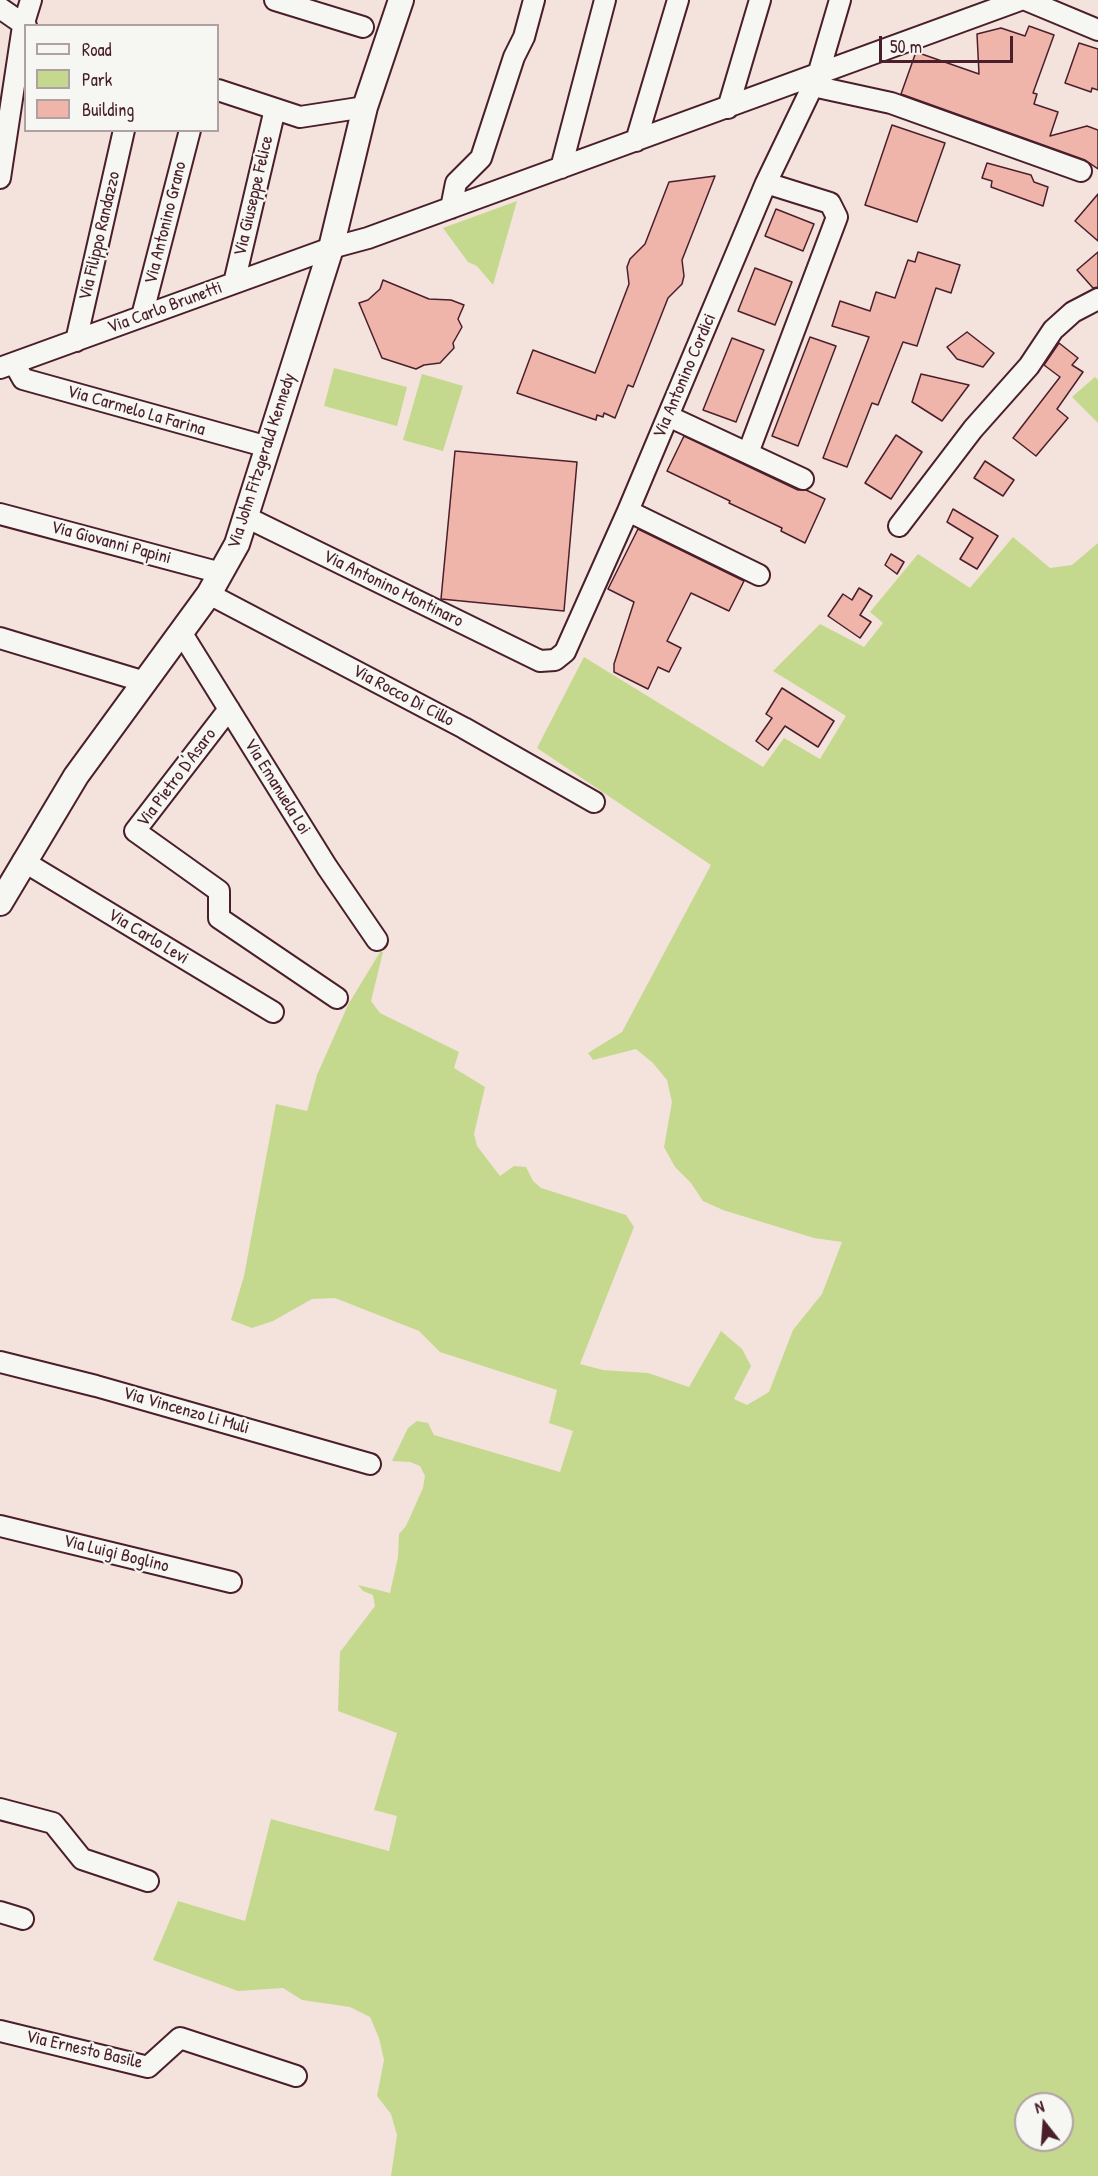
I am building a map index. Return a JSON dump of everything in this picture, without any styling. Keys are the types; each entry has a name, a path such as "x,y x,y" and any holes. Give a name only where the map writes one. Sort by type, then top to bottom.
{"street":[{"path":"25,24 31,0"},
{"path":"275,0 363,27"},
{"name":"Via John Fitzgerald Kennedy","path":"0,903 23,861 76,776 209,594 237,544 331,248 365,107 401,0"},
{"path":"451,208 452,193 456,183 481,158 514,57 524,37 534,0"},
{"path":"561,168 605,0"},
{"path":"636,141 678,0"},
{"path":"728,108 760,0"},
{"name":"Via Antonino Cordici","path":"540,661 555,660 565,652 628,511 766,183 815,80 840,0"},
{"name":"Via Carlo Brunetti","path":"7,366 331,248 368,238 728,108 815,80 1020,0"},
{"path":"1026,0 1098,30"},
{"path":"0,8 24,25"},
{"path":"0,178 24,32"},
{"path":"815,80 891,103 1081,171"},
{"path":"219,90 300,117 365,107"},
{"name":"Via Giuseppe Felice","path":"234,283 275,109"},
{"name":"Via Filippo Randazzo","path":"76,340 124,132"},
{"name":"Via Antonino Grano","path":"142,316 189,132"},
{"path":"748,453 837,217 830,203 766,183"},
{"path":"899,526 973,429 1029,366 1053,330 1073,312 1098,299"},
{"name":"Via Carmelo La Farina","path":"7,366 23,379 268,447"},
{"path":"668,416 803,479"},
{"path":"628,511 759,575"},
{"name":"Via Giovanni Papini","path":"0,514 221,573"},
{"name":"Via Antonino Montinaro","path":"246,517 540,661"},
{"name":"Via Rocco Di Cillo","path":"209,594 464,728 594,802"},
{"name":"Via Emanuela Loi","path":"181,632 327,867 377,940"},
{"path":"2,645 145,682"},
{"name":"Via Pietro D'Asaro","path":"229,709 135,831 219,891 219,918 337,998"},
{"name":"Via Carlo Levi","path":"23,861 273,1012"},
{"name":"Via Vincenzo Li Muli","path":"0,1362 96,1386 370,1464"},
{"name":"Via Luigi Boglino","path":"0,1526 231,1582"},
{"path":"0,1809 52,1823 82,1859 148,1881"},
{"path":"0,1912 23,1919"},
{"name":"Via Ernesto Basile","path":"0,2031 148,2067 180,2038 296,2076"}],"green space":[{"path":"517,201 493,285 477,266 468,262 443,228"},
{"path":"334,368 407,387 397,426 324,406"},
{"path":"422,374 463,386 443,451 403,440"},
{"path":"1095,377 1098,380 1098,423 1072,397"},
{"path":"1013,537 1050,568 1072,565 1098,543 1098,2176 391,2176 397,2135 391,2114 377,2096 384,2060 379,2038 370,2017 350,2007 302,2000 283,1988 238,1991 153,1960 178,1901 245,1921 271,1819 389,1851 397,1816 374,1810 397,1733 338,1711 340,1652 375,1606 373,1595 363,1591 358,1585 390,1593 398,1557 399,1534 406,1526 423,1488 425,1476 420,1466 410,1462 392,1461 408,1428 417,1421 428,1423 434,1435 560,1472 573,1431 549,1423 557,1390 440,1352 419,1331 335,1298 312,1299 273,1321 252,1328 231,1320 244,1276 276,1104 307,1111 317,1075 348,1005 380,952 383,952 371,1001 380,1013 459,1052 454,1068 485,1087 474,1134 477,1146 500,1176 514,1166 526,1167 533,1181 541,1188 626,1215 634,1227 580,1364 603,1370 648,1373 689,1387 721,1331 742,1349 751,1366 734,1399 747,1405 769,1392 793,1330 822,1294 842,1242 814,1238 723,1210 703,1201 691,1183 675,1167 664,1147 672,1102 667,1080 653,1063 636,1049 593,1060 588,1053 622,1032 711,865 537,748 584,657 763,767 784,738 820,759 846,716 773,671 820,624 864,647 883,623 870,612 918,554 970,588"}],"building":[{"path":"1029,26 1054,35 1033,93 1037,94 1034,104 1058,112 1050,136 1087,126 1098,130 1098,169 1085,160 901,94 916,52 979,74 977,34 1001,28 1025,36"},
{"path":"1079,43 1098,49 1098,90 1092,88 1091,92 1065,83"},
{"path":"892,125 945,143 917,222 865,205"},
{"path":"987,163 1031,175 1034,182 1048,187 1043,206 991,187 992,181 982,178"},
{"path":"715,176 682,260 684,276 682,284 668,298 633,387 628,385 615,418 604,413 603,417 597,415 596,420 517,393 533,350 595,373 629,284 627,267 630,259 645,244 669,182"},
{"path":"1098,194 1098,241 1075,221"},
{"path":"776,209 814,224 803,251 765,236"},
{"path":"918,252 960,265 951,293 936,288 917,346 903,342 878,405 872,403 847,467 823,458 869,337 832,326 840,301 870,311 876,292 895,298 908,260 915,262"},
{"path":"1098,252 1098,287 1093,288 1077,270"},
{"path":"755,268 792,282 775,325 738,311"},
{"path":"383,280 429,299 451,300 464,305 458,319 462,327 453,343 454,348 440,363 424,365 416,369 382,358 359,303 368,300 380,289"},
{"path":"967,332 994,353 983,367 957,359 947,347"},
{"path":"810,337 836,346 798,446 772,436"},
{"path":"732,338 764,350 736,422 703,410"},
{"path":"1059,343 1078,358 1072,365 1083,372 1057,409 1068,418 1036,456 1013,438 1060,377 1044,365"},
{"path":"921,374 969,385 942,421 912,402"},
{"path":"896,435 922,452 891,499 865,483"},
{"path":"684,436 798,490 806,490 825,499 805,543 781,531 782,528 667,471"},
{"path":"455,451 577,462 564,611 441,599"},
{"path":"985,461 1014,480 1003,496 974,478"},
{"path":"953,509 998,536 977,569 960,559 973,538 947,522"},
{"path":"638,529 744,581 729,611 691,593 667,641 681,648 669,672 658,667 648,689 614,672 614,664 634,602 608,589"},
{"path":"891,554 904,562 897,574 885,565"},
{"path":"859,588 872,596 860,615 871,622 860,638 828,616 843,594 852,600"},
{"path":"782,688 834,721 818,747 785,726 768,750 756,741 772,718 766,714"}]}
